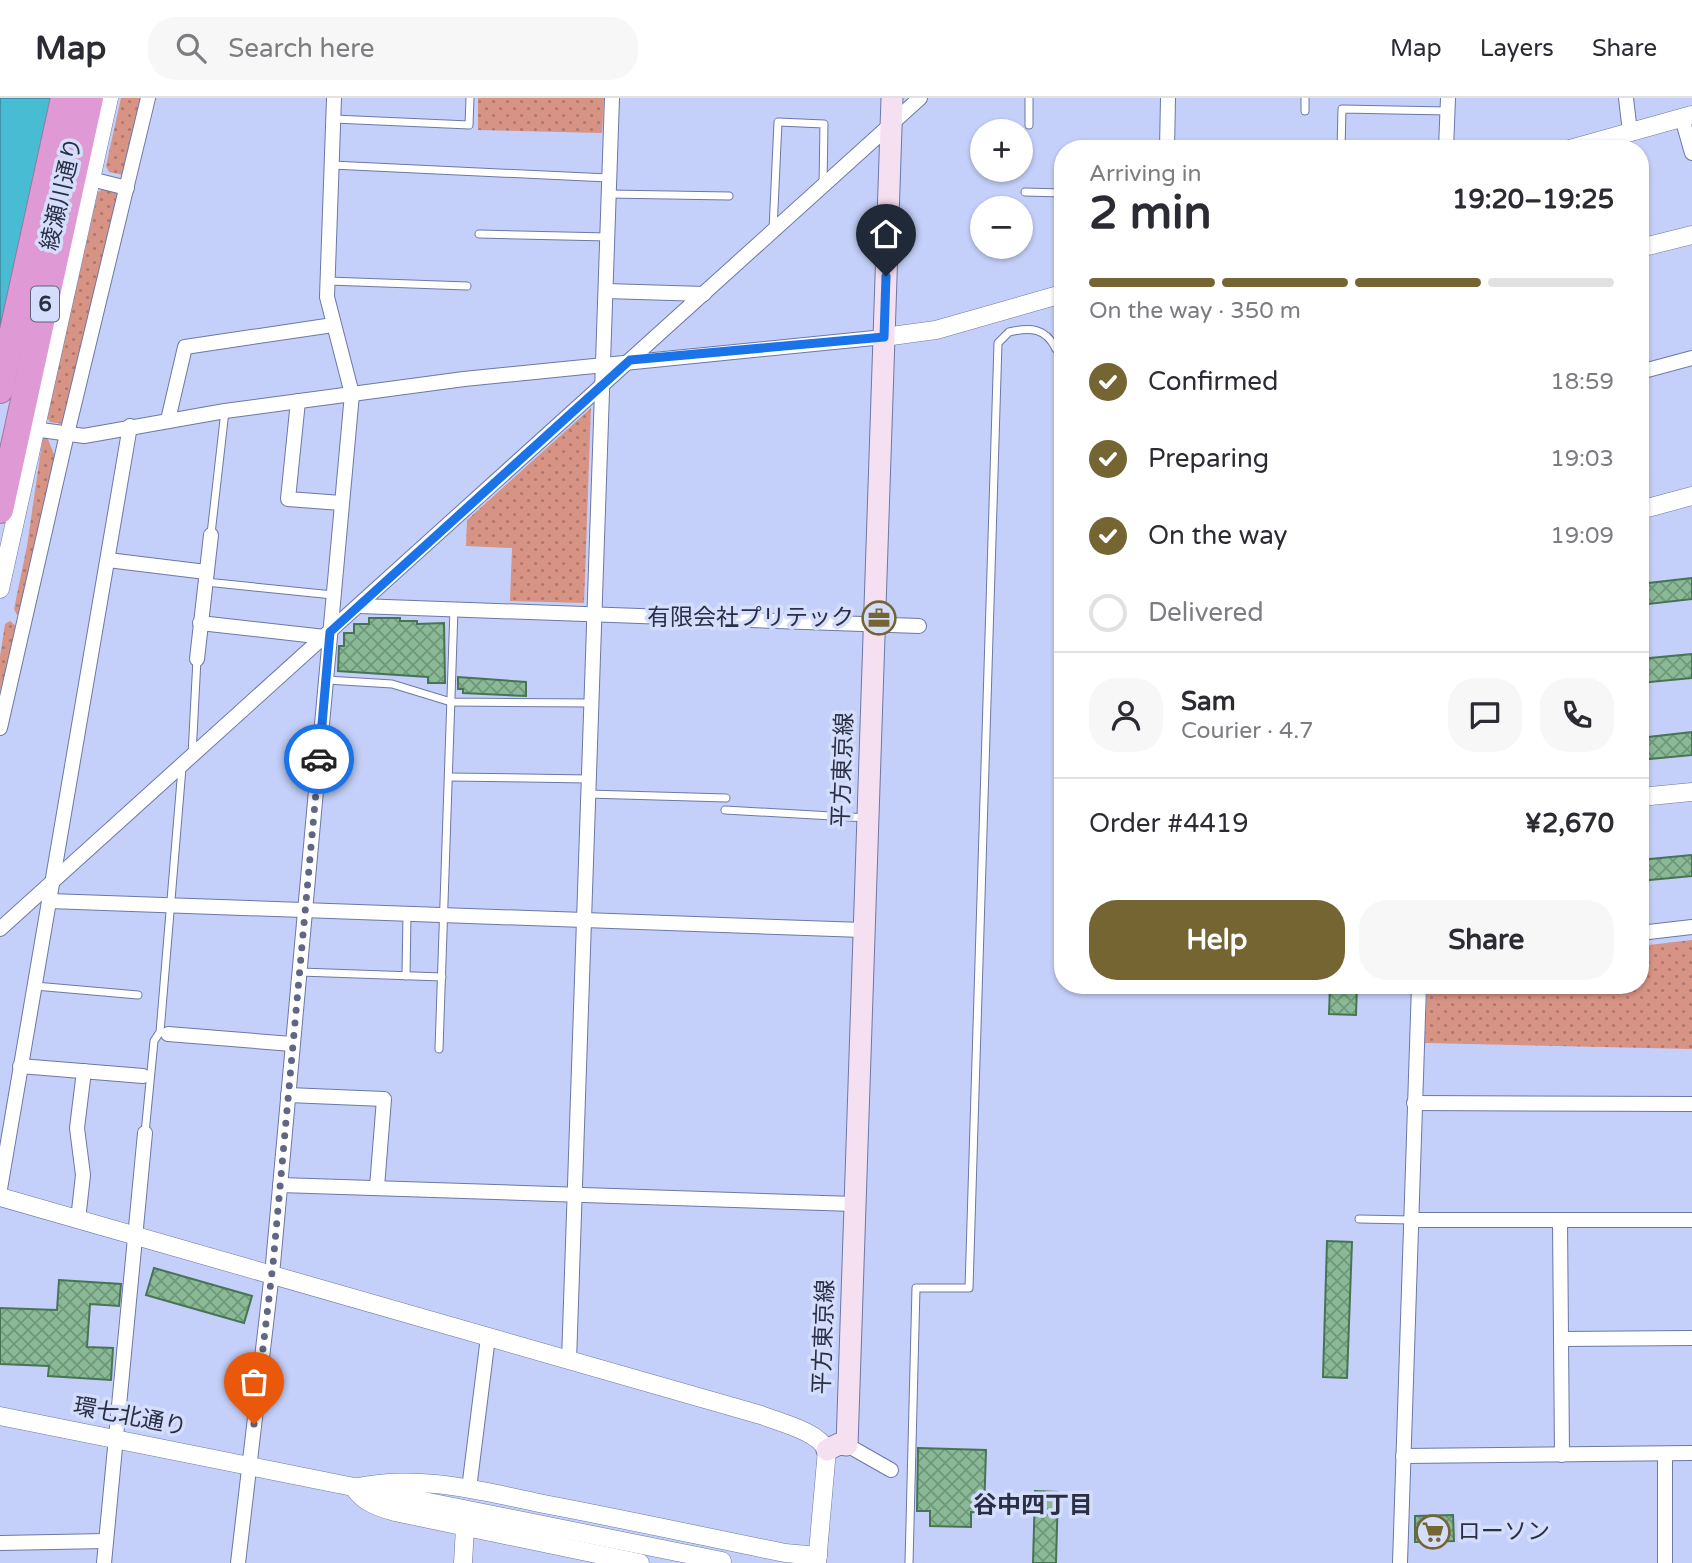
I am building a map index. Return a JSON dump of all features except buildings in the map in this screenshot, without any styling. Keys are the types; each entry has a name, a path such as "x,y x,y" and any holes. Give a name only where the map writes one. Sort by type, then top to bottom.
{"highway":[{"name":"6","path":"0,390 64,98"},
{"name":"6","path":"0,510 90,98"}],"main road":[{"name":"平方東京線","path":"837,1447 854,1204 892,98"}],"street":[{"name":"綾瀬川通り","path":"0,589 109,98"},
{"path":"0,728 148,98"},
{"path":"239,1563 272,1276 327,680 328,634 352,394 333,325 327,281 334,98"},
{"path":"569,1361 612,98"},
{"path":"0,929 187,763 920,98"},
{"path":"1167,140 1168,98"},
{"path":"1626,98 1630,132"},
{"path":"1446,140 1448,104"},
{"path":"1602,140 1687,116 1692,153"},
{"path":"91,179 127,188"},
{"path":"1649,246 1692,235"},
{"path":"606,291 704,294"},
{"path":"34,429 84,436 225,411 352,394 630,360 884,337 936,330 1054,296"},
{"path":"168,420 185,347 333,325"},
{"path":"1649,370 1692,358"},
{"path":"298,401 288,499 341,503"},
{"path":"0,1189 130,426"},
{"path":"1649,508 1692,496"},
{"path":"197,659 211,535"},
{"path":"108,560 206,577"},
{"path":"359,606 919,626"},
{"path":"200,624 328,634"},
{"path":"1649,796 1692,792"},
{"path":"49,901 863,930"},
{"path":"1649,932 1692,927"},
{"path":"1400,1563 1419,994"},
{"path":"164,1033 292,1044"},
{"path":"20,1066 146,1076"},
{"path":"78,1220 83,1175 77,1128 84,1071"},
{"path":"288,1095 384,1099 377,1188"},
{"path":"1414,1103 1692,1104"},
{"path":"104,1563 145,1133"},
{"path":"280,1185 854,1204"},
{"path":"0,1197 761,1415 891,1470"},
{"path":"1412,1220 1692,1220"},
{"path":"1560,1220 1562,1455"},
{"path":"469,1489 488,1337"},
{"path":"1562,1339 1692,1338"},
{"name":"環七北通り","path":"0,1416 722,1561"},
{"path":"640,1563 465,1528 375,1506 360,1496 354,1488 385,1481 405,1480 469,1489 817,1559 837,1447"},
{"path":"1403,1456 1692,1453"},
{"path":"1665,1454 1665,1563"},
{"path":"463,1563 465,1528"},
{"path":"0,1543 106,1541"}],"lane":[{"path":"333,119 470,125 470,98"},
{"path":"1029,98 1029,119"},
{"path":"1305,98 1305,111"},
{"path":"1340,140 1342,109 1448,104"},
{"path":"773,231 778,122 824,124 823,185"},
{"path":"332,165 608,178"},
{"path":"1026,192 1054,193"},
{"path":"608,194 729,197"},
{"path":"479,234 608,237"},
{"path":"327,281 467,286"},
{"path":"909,1563 916,1288 970,1288 998,344 1009,332 1035,329 1046,333 1054,346"},
{"path":"211,535 225,411"},
{"path":"206,577 334,595"},
{"path":"439,1049 454,609"},
{"path":"145,1133 146,1076 154,1041 164,1033 171,905 197,659"},
{"path":"327,680 392,684 451,702 591,703"},
{"path":"449,777 726,798"},
{"path":"725,810 867,818"},
{"path":"405,976 407,913"},
{"path":"300,972 442,977"},
{"path":"34,986 138,995"},
{"path":"1359,1219 1412,1220"}],"shaded area":[{"path":"0,98 52,98 0,331"},
{"path":"121,98 142,98 123,175 109,172 106,166"},
{"path":"478,98 604,98 602,133 478,130"},
{"path":"103,189 118,194 64,424 50,422 47,417 98,192"},
{"path":"591,408 584,603 510,601 512,548 466,546 467,520"},
{"path":"43,436 47,437 56,459 20,614 17,615 14,609 27,546"},
{"path":"10,621 17,627 0,691 0,656 5,624"},
{"path":"1692,940 1692,1049 1425,1043 1427,994 1649,994 1649,945"}],"way so far":[{"path":"254,1424 273,1264 319,759"}],"place":[{"name":"有限会社プリテック","path":"879,618"},
{"name":"ローソン","path":"1433,1532"}],"district":[{"name":"谷中四丁目","path":"1033,1505"}],"route":[{"path":"319,759 330,632 630,360 884,337 886,276"}]}
